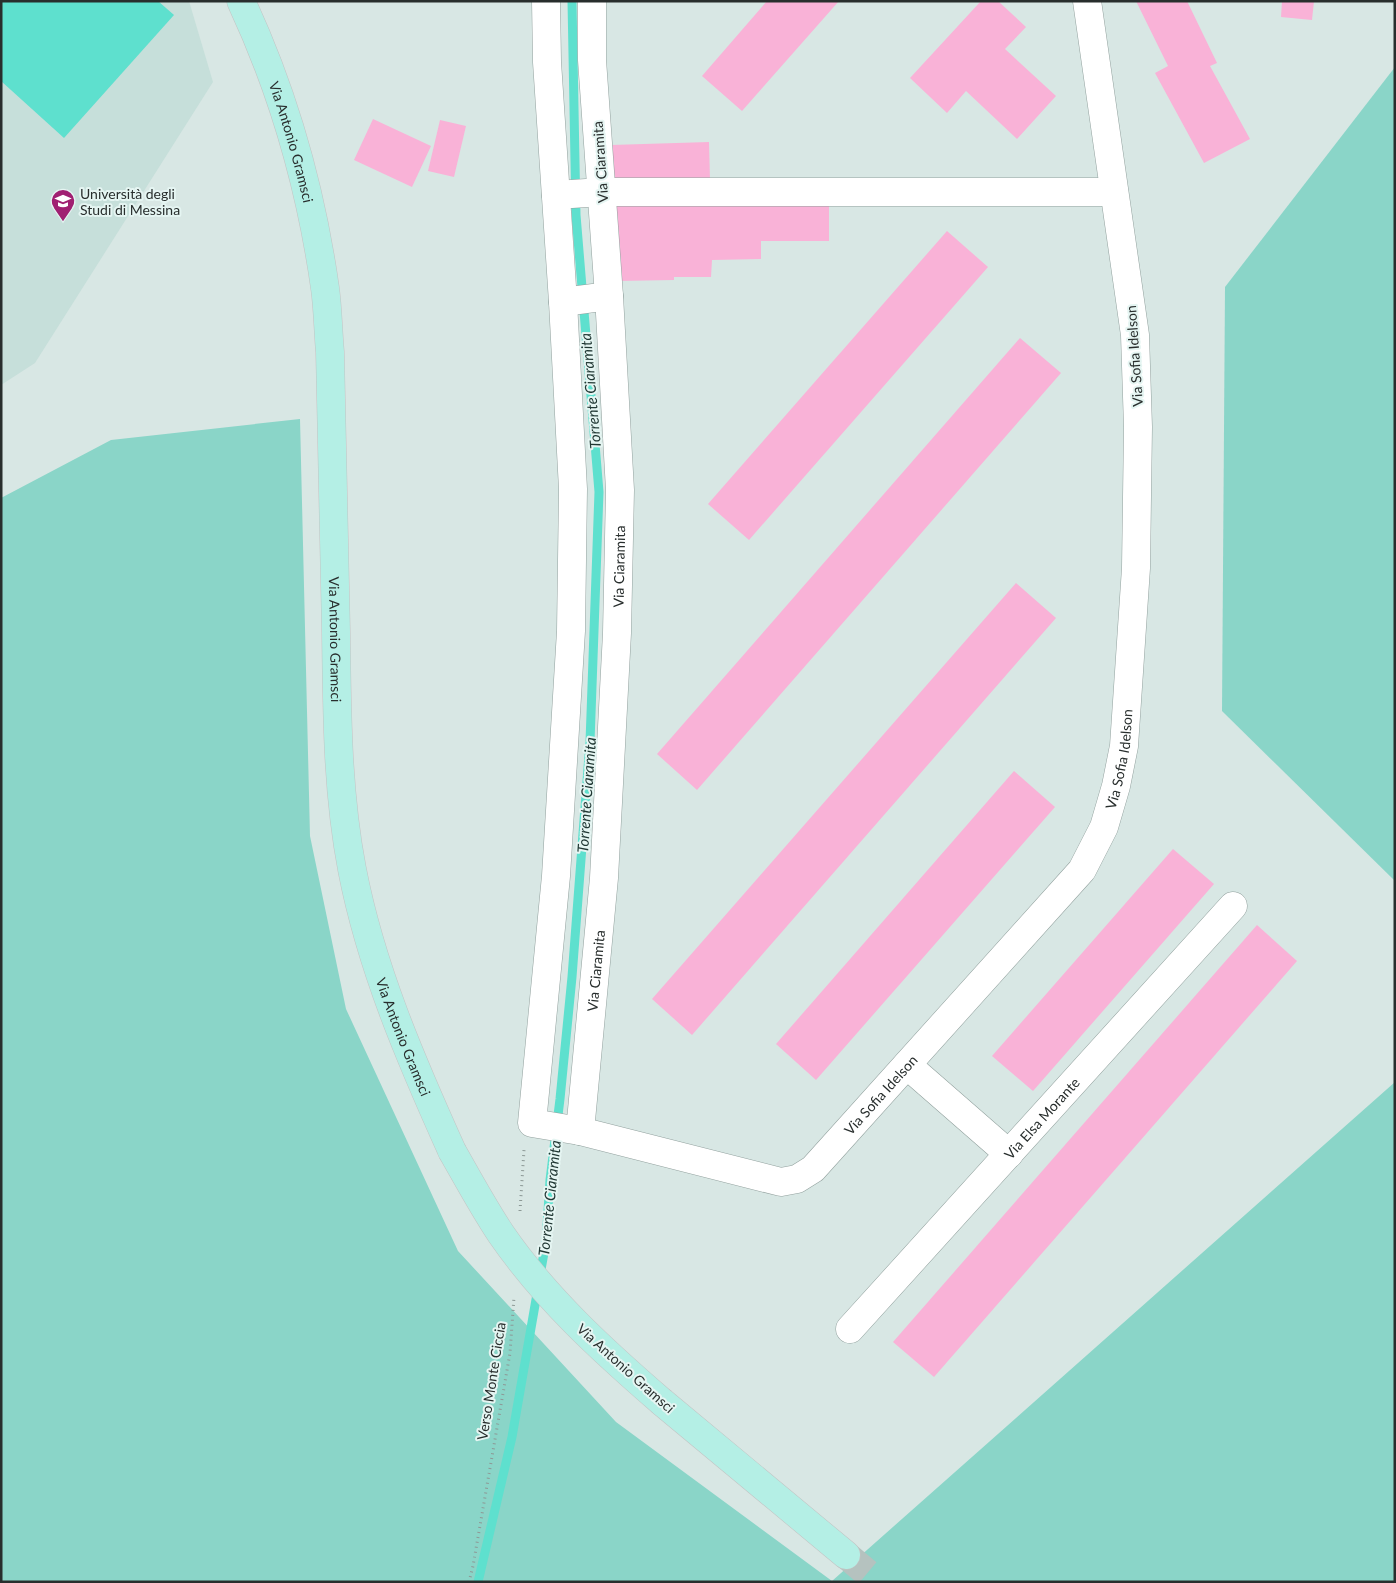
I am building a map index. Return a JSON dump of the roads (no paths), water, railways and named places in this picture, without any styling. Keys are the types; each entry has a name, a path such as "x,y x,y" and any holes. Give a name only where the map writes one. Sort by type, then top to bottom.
{"main road":[{"name":"Via Antonio Gramsci","path":"241,1 256,32 290,130 309,203 325,288 330,352 338,750 346,832 352,871 362,911 388,999 411,1059 452,1151 501,1234 540,1284 613,1360 846,1555"}],"street":[{"path":"546,1 548,62 564,302 609,296"},
{"name":"Via Ciaramita","path":"580,1131 604,878 617,633 620,490 609,296 592,60 592,1"},
{"name":"Via Sofia Idelson","path":"564,302 573,489 571,631 556,876 532,1123 580,1131 781,1182 797,1179 813,1169 1082,870 1104,827 1116,786 1124,746 1136,568 1138,427 1135,335 1088,1"},
{"path":"556,195 602,192 1114,192"},
{"name":"Via Elsa Morante","path":"850,1330 1233,906"},
{"path":"907,1065 1009,1154"}],"waterway":[{"name":"Torrente Ciaramita","path":"540,1275 546,1242 550,1180 572,977 590,742 599,492 576,215 572,1"},
{"name":"Torrente Ciaramita","path":"478,1582 512,1437 538,1288"}],"tunnel":[{"path":"846,1555 878,1582"}],"place":[{"name":"Università degli Studi di Messina","path":"63,222"}]}
